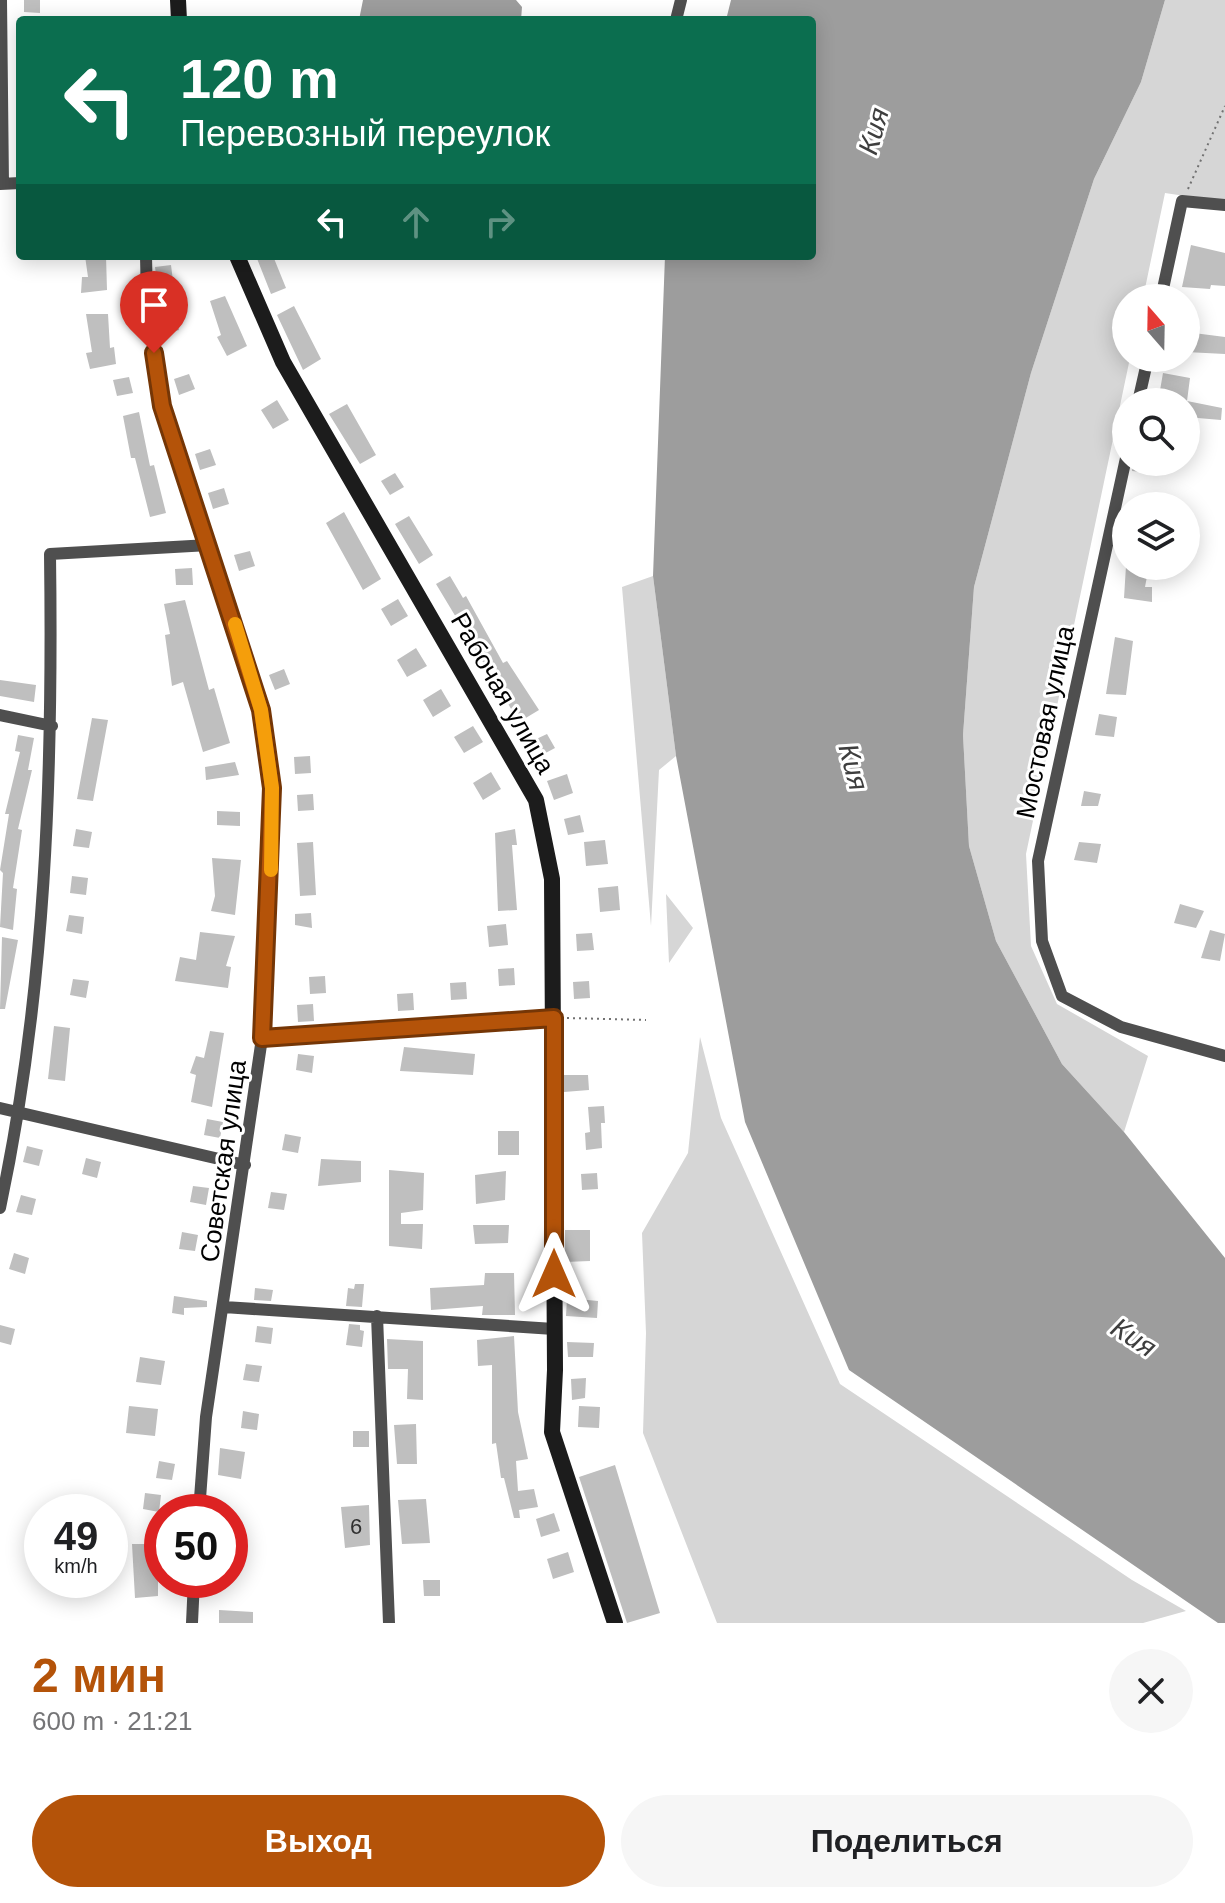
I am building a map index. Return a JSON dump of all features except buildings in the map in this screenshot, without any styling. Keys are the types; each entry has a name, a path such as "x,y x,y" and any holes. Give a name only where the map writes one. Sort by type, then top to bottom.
{"main road":[{"name":"Рабочая улица","path":"239,260 283,362 536,800 552,879 552,1432 615,1623"}],"street":[{"path":"1,0 1,184"},
{"path":"1164,284 1182,201 1225,205"},
{"name":"Советская улица","path":"146,260 147,300 162,406 261,710 272,788 262,1038 206,1417 200,1494"},
{"name":"Мостовая улица","path":"1122,476 1038,861 1042,941 1062,996 1121,1027 1225,1056"},
{"path":"0,1208 20,1113 43,917 52,726 50,554 209,545"},
{"path":"0,715 52,726"},
{"path":"262,1038 554,1018"},
{"path":"0,1108 245,1165"},
{"path":"224,1307 554,1329"},
{"path":"377,1316 389,1623"},
{"path":"192,1623 193,1598"}],"path":[{"path":"1182,201 1225,106"},
{"path":"554,1018 646,1020"}],"shaded area":[{"path":"1165,0 1225,0 1225,202 1165,193 1146,284 1112,284 1112,372 1127,372 1124,388 1112,388 1112,444 1026,854 1031,946 1057,1004 1148,1056 1124,1132 1062,1064 996,941 969,846 963,735 974,587 1031,373 1094,179 1141,82"},
{"path":"653,576 676,756 659,770 651,926 622,587"},
{"path":"666,894 693,928 669,963"},
{"path":"700,1037 721,1118 840,1384 1132,1580 1186,1611 1143,1623 717,1623 643,1433 646,1333 642,1233 688,1153"}],"water":[{"path":"363,0 516,0 522,7 521,16 360,16"},
{"name":"Кия","path":"731,0 1165,0 1141,82 1094,179 1031,373 974,587 963,735 969,846 996,941 1062,1064 1124,1132 1225,1258 1225,1623 1218,1623 849,1370 745,1122 676,756 653,576 665,260 816,260 816,16 727,16"}],"slow traffic":[{"path":"235,624 261,710 272,788 271,870"}],"route":[{"path":"154,353 162,406 261,710 272,788 271,882 262,1038 554,1018 554,1274"}]}
